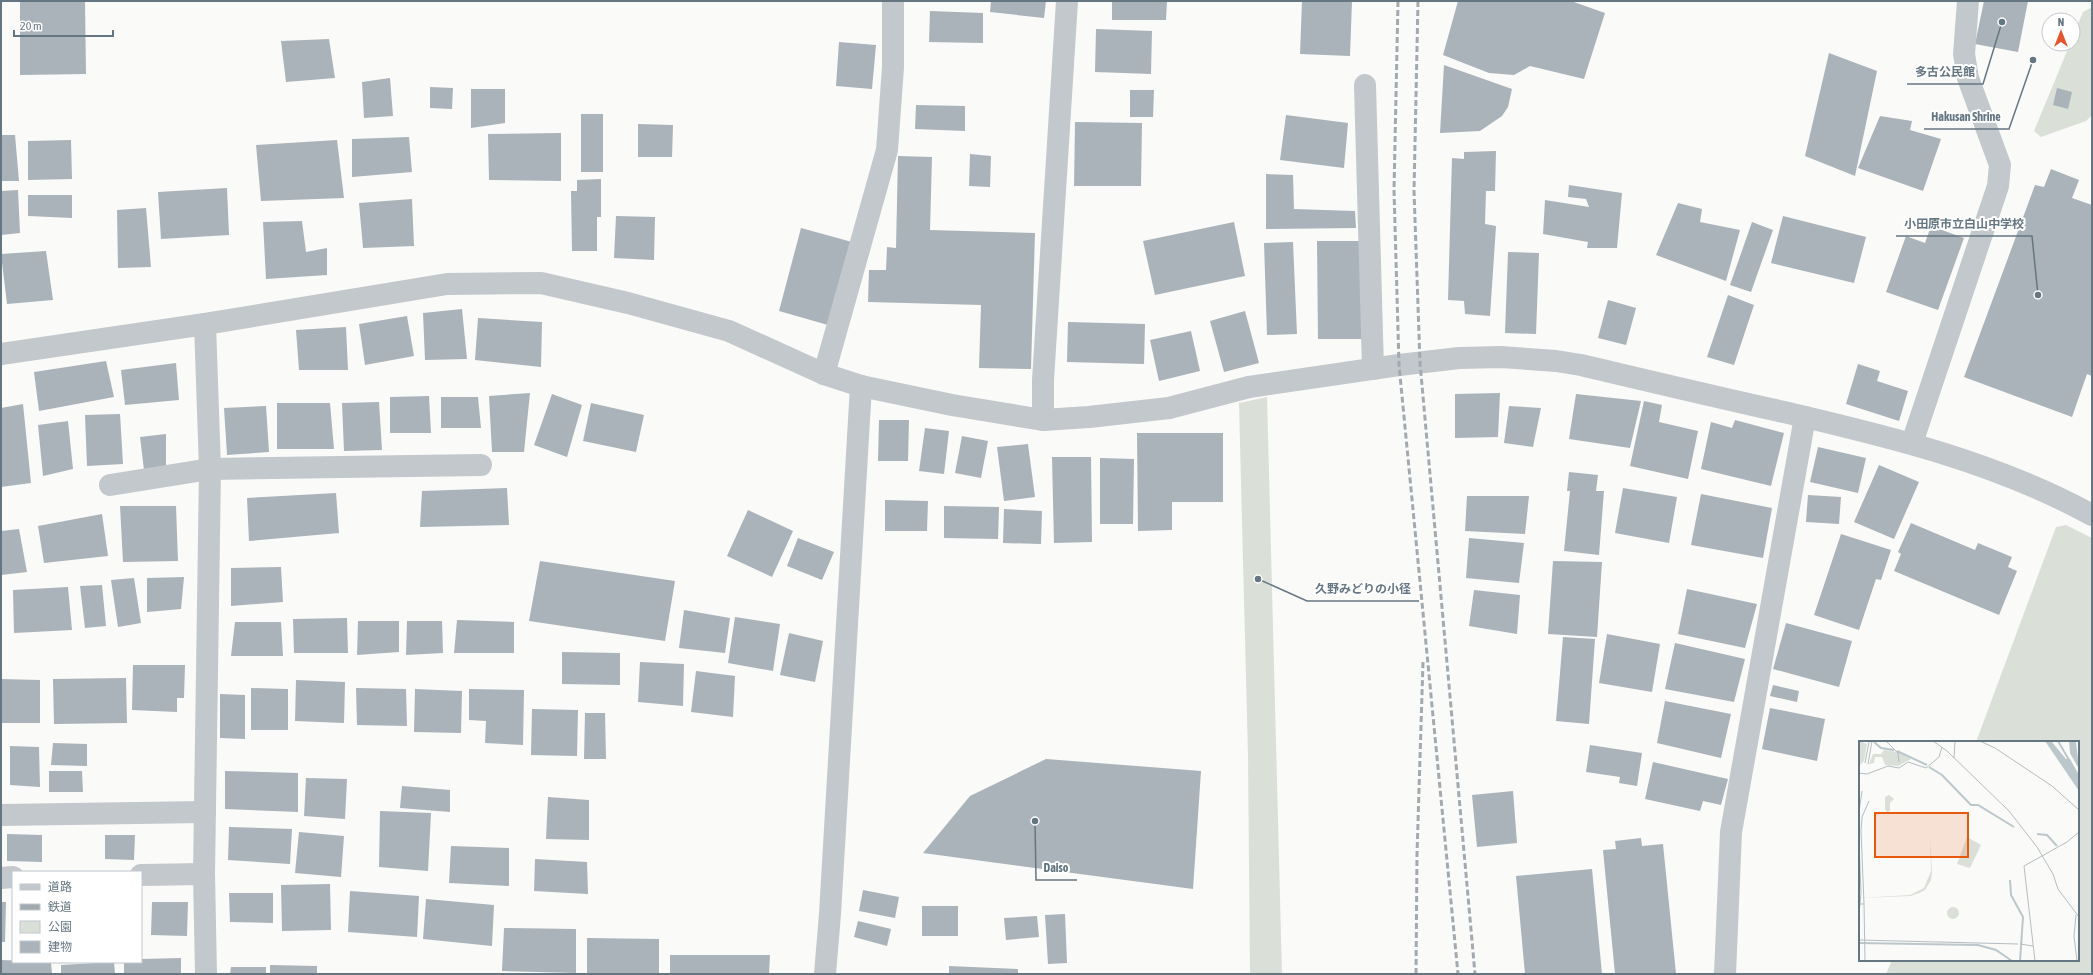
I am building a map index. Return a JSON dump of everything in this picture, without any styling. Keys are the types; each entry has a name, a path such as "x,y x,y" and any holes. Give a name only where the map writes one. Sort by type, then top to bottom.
{"street":[{"path":"824,374 887,150 893,68 892,1"},
{"path":"1043,420 1043,380 1067,1"},
{"path":"1912,443 1998,186 2000,165 1968,78 1964,54 1968,1"},
{"path":"1366,85 1373,369"},
{"path":"1,354 205,324 447,284 541,284 628,303 729,331 824,374 861,386 952,405 1043,420 1089,417 1169,408 1249,387 1373,369 1473,358 1501,357 1556,361 1805,417 1912,443 1992,469 2069,503 2092,515"},
{"path":"205,324 210,469 204,874 206,974"},
{"path":"825,974 830,914 861,386"},
{"path":"1725,974 1731,832 1805,417"},
{"path":"110,485 210,469 481,465"},
{"path":"1,815 205,812"},
{"path":"142,875 204,874"},
{"path":"1,878 12,878"}],"green space":[{"path":"2092,7 2092,115 2086,121 2041,137 2034,131 2067,52 2081,52 2081,17 2083,12"},
{"path":"1267,397 1282,974 1250,974 1248,755 1239,403"},
{"path":"2066,525 2092,538 2092,974 1886,974 1892,961 2079,961 2079,741 1976,741 2056,527"}],"building":[{"path":"20,1 85,1 86,74 20,75"},
{"path":"991,1 1046,1 1044,18 990,12"},
{"path":"1112,1 1167,1 1166,20 1112,20"},
{"path":"1302,1 1352,1 1350,56 1300,54"},
{"path":"1458,1 1571,1 1605,13 1584,79 1530,66 1514,75 1489,73 1443,55"},
{"path":"1984,1 2028,1 2018,52 1975,44"},
{"path":"930,11 983,13 983,43 929,42"},
{"path":"1096,29 1152,31 1151,74 1095,72"},
{"path":"329,39 335,78 286,82 281,41"},
{"path":"839,42 876,45 872,89 836,86"},
{"path":"1829,53 1877,71 1855,176 1805,156"},
{"path":"1444,65 1512,89 1508,107 1502,116 1480,131 1440,133"},
{"path":"390,78 393,116 364,118 362,82"},
{"path":"430,87 453,88 452,109 430,108"},
{"path":"2057,88 2072,92 2068,109 2053,105"},
{"path":"471,89 505,89 505,123 471,128"},
{"path":"1130,90 1154,90 1153,117 1130,117"},
{"path":"916,105 965,106 965,131 915,129"},
{"path":"581,114 603,114 603,172 581,172"},
{"path":"1286,115 1348,123 1344,168 1280,160"},
{"path":"1880,116 1912,121 1910,130 1941,139 1923,191 1858,168"},
{"path":"1075,122 1142,123 1141,186 1074,186"},
{"path":"638,124 673,125 672,157 638,157"},
{"path":"561,133 561,181 489,180 488,134"},
{"path":"1,135 15,135 19,181 1,181"},
{"path":"409,137 412,172 352,177 352,139"},
{"path":"71,140 72,179 28,180 28,141"},
{"path":"337,140 344,198 261,201 256,145"},
{"path":"1496,151 1495,191 1486,191 1485,224 1496,226 1490,316 1465,314 1464,301 1448,300 1452,158 1464,159 1464,152"},
{"path":"970,154 991,156 990,187 969,186"},
{"path":"898,156 932,157 930,230 1035,233 1031,369 979,368 981,305 868,302 869,270 886,270 887,247 896,248"},
{"path":"2051,169 2079,180 2072,198 2092,205 2092,376 2087,374 2072,417 1964,377 2035,185 2044,187"},
{"path":"1266,174 1293,175 1294,209 1355,211 1356,228 1266,229"},
{"path":"601,179 601,217 597,217 597,251 572,251 571,191 577,191 577,180"},
{"path":"1569,185 1622,193 1617,248 1587,248 1588,242 1543,234 1545,200 1589,207 1586,199 1568,197"},
{"path":"227,188 229,235 161,239 158,192"},
{"path":"18,190 20,233 1,235 1,191"},
{"path":"28,195 72,195 72,218 28,216"},
{"path":"412,199 414,246 363,248 359,203"},
{"path":"1678,203 1702,209 1700,222 1740,230 1726,281 1656,255"},
{"path":"146,208 151,267 118,268 117,210"},
{"path":"616,216 655,217 654,260 614,258"},
{"path":"1783,216 1866,237 1854,283 1771,263"},
{"path":"302,221 306,252 327,248 327,275 266,279 263,222"},
{"path":"1234,222 1245,276 1155,295 1143,241"},
{"path":"1752,222 1773,230 1751,292 1730,285"},
{"path":"1931,226 1964,238 1938,310 1886,292 1906,236 1925,243"},
{"path":"801,228 852,242 828,325 779,311"},
{"path":"1317,241 1366,241 1366,339 1318,339"},
{"path":"1293,242 1297,334 1267,335 1264,243"},
{"path":"46,251 53,300 7,304 1,254"},
{"path":"1508,252 1539,253 1536,334 1505,333"},
{"path":"1728,295 1754,305 1734,365 1707,357"},
{"path":"1608,300 1636,308 1626,345 1598,338"},
{"path":"462,309 467,359 425,360 423,313"},
{"path":"1245,311 1259,363 1224,372 1210,321"},
{"path":"407,316 414,356 365,365 359,324"},
{"path":"478,318 542,322 541,367 475,360"},
{"path":"1068,322 1145,324 1144,364 1067,362"},
{"path":"346,327 348,370 299,370 296,330"},
{"path":"1191,331 1200,371 1159,381 1150,340"},
{"path":"106,361 114,397 39,411 34,372"},
{"path":"176,363 179,400 125,405 121,370"},
{"path":"1858,364 1880,371 1877,381 1908,391 1899,421 1846,404"},
{"path":"530,393 524,452 492,452 489,396"},
{"path":"1500,393 1498,437 1455,438 1455,394"},
{"path":"552,394 582,405 567,457 534,445"},
{"path":"1576,394 1641,401 1630,448 1569,439"},
{"path":"429,396 431,433 390,433 390,397"},
{"path":"441,397 478,397 481,428 441,428"},
{"path":"1644,401 1662,405 1659,422 1698,431 1688,479 1630,466"},
{"path":"379,402 382,450 344,451 342,403"},
{"path":"277,403 330,403 334,449 277,449"},
{"path":"591,403 644,415 636,452 583,441"},
{"path":"23,404 31,483 1,487 1,408"},
{"path":"266,406 269,452 227,455 224,408"},
{"path":"1509,406 1541,408 1533,447 1504,443"},
{"path":"120,414 123,464 87,466 85,415"},
{"path":"879,420 909,420 908,461 878,461"},
{"path":"1735,420 1784,433 1771,486 1701,469 1711,422 1732,428"},
{"path":"68,421 73,469 43,476 38,425"},
{"path":"925,428 949,431 944,474 919,471"},
{"path":"1137,433 1223,433 1223,502 1172,502 1172,530 1138,531"},
{"path":"166,434 166,468 144,470 140,437"},
{"path":"962,436 988,441 981,478 955,473"},
{"path":"1028,444 1035,497 1004,501 997,447"},
{"path":"1818,447 1866,458 1858,493 1810,482"},
{"path":"1052,457 1091,457 1092,542 1054,543"},
{"path":"1100,458 1134,459 1133,524 1100,524"},
{"path":"1879,465 1919,482 1894,539 1854,522"},
{"path":"1569,472 1598,475 1596,491 1604,491 1599,555 1564,551 1570,491 1567,491"},
{"path":"507,488 509,525 420,527 422,491"},
{"path":"1623,488 1677,497 1669,543 1615,533"},
{"path":"336,493 339,533 249,541 247,498"},
{"path":"1701,494 1772,508 1763,558 1691,545"},
{"path":"1808,495 1841,497 1839,524 1806,522"},
{"path":"1467,496 1529,496 1525,534 1465,531"},
{"path":"885,500 928,501 927,531 885,531"},
{"path":"120,506 176,506 178,561 123,562"},
{"path":"944,506 999,507 998,539 944,538"},
{"path":"1004,509 1042,511 1041,544 1003,543"},
{"path":"748,510 793,531 772,577 727,556"},
{"path":"102,514 108,556 44,563 38,526"},
{"path":"1911,523 1975,550 1978,543 2012,557 2008,567 2017,571 1999,615 1894,571 1901,554 1898,552"},
{"path":"19,529 27,572 1,575 1,531"},
{"path":"1841,534 1891,550 1881,580 1876,579 1859,630 1814,615"},
{"path":"798,538 834,552 822,580 787,566"},
{"path":"1469,538 1524,543 1519,583 1466,578"},
{"path":"540,561 675,581 665,641 529,621"},
{"path":"1553,561 1602,562 1597,637 1548,634"},
{"path":"281,567 283,602 231,606 231,568"},
{"path":"184,577 181,609 147,612 147,578"},
{"path":"134,578 141,623 118,627 111,580"},
{"path":"102,585 106,626 85,628 80,586"},
{"path":"68,587 72,630 14,633 13,590"},
{"path":"1687,589 1757,604 1745,648 1678,634"},
{"path":"1474,590 1520,595 1517,634 1469,626"},
{"path":"684,610 730,618 725,653 679,648"},
{"path":"735,617 780,624 773,671 728,663"},
{"path":"347,618 348,653 294,653 293,619"},
{"path":"457,620 514,622 514,653 454,653"},
{"path":"358,621 399,621 399,652 357,655"},
{"path":"407,621 442,621 443,653 406,655"},
{"path":"235,622 281,622 283,656 231,656"},
{"path":"1786,623 1852,641 1839,687 1773,669"},
{"path":"789,633 823,641 815,682 780,675"},
{"path":"1607,634 1660,644 1652,692 1599,683"},
{"path":"1563,637 1595,639 1589,724 1556,721"},
{"path":"1675,643 1745,659 1734,702 1665,689"},
{"path":"562,652 620,653 620,685 562,684"},
{"path":"640,662 684,664 683,706 638,702"},
{"path":"133,665 185,665 184,698 177,698 177,712 132,710"},
{"path":"696,671 735,676 733,717 691,712"},
{"path":"126,678 127,723 54,724 53,679"},
{"path":"1,679 40,680 40,723 1,723"},
{"path":"296,680 345,682 344,723 295,721"},
{"path":"1773,685 1799,691 1797,702 1770,696"},
{"path":"251,688 288,689 288,730 251,730"},
{"path":"356,688 406,689 407,726 357,725"},
{"path":"415,689 462,691 461,733 414,732"},
{"path":"469,689 524,690 523,745 485,743 486,721 469,720"},
{"path":"220,694 245,695 245,739 220,738"},
{"path":"1665,701 1731,714 1721,758 1657,743"},
{"path":"1770,708 1825,719 1817,761 1762,749"},
{"path":"532,709 578,710 577,756 531,755"},
{"path":"585,713 605,713 606,759 584,759"},
{"path":"53,743 87,744 87,766 51,765"},
{"path":"1590,745 1642,753 1637,786 1619,783 1620,777 1586,772"},
{"path":"10,746 39,747 40,787 10,785"},
{"path":"1046,759 1201,771 1193,889 923,853 970,796"},
{"path":"1653,762 1728,779 1721,805 1703,801 1700,811 1645,799"},
{"path":"49,771 82,771 83,792 49,792"},
{"path":"225,771 298,773 298,812 225,809"},
{"path":"306,778 347,779 345,819 304,816"},
{"path":"402,786 450,790 450,812 400,808"},
{"path":"1513,791 1517,843 1477,847 1472,795"},
{"path":"548,797 589,800 589,840 546,839"},
{"path":"380,811 431,813 428,871 379,867"},
{"path":"229,827 292,829 290,864 228,860"},
{"path":"299,832 344,836 341,877 295,873"},
{"path":"7,834 42,835 42,862 7,861"},
{"path":"105,835 135,835 134,860 105,859"},
{"path":"1641,838 1642,846 1663,844 1676,974 1615,974 1603,850 1616,849 1615,841"},
{"path":"451,846 509,848 509,886 449,883"},
{"path":"535,859 587,862 588,894 534,891"},
{"path":"1592,869 1602,974 1525,974 1516,876"},
{"path":"330,884 331,930 282,931 281,885"},
{"path":"863,890 899,897 895,918 859,911"},
{"path":"350,891 419,896 417,937 348,932"},
{"path":"229,893 273,893 273,923 230,922"},
{"path":"426,899 494,905 492,946 423,939"},
{"path":"1,902 6,902 5,942 1,942"},
{"path":"152,902 188,902 187,936 151,935"},
{"path":"922,906 958,906 958,936 922,936"},
{"path":"1065,914 1067,963 1048,964 1045,915"},
{"path":"1037,916 1039,937 1006,940 1004,918"},
{"path":"858,921 891,929 887,946 854,937"},
{"path":"504,928 576,929 576,973 502,971"},
{"path":"587,938 659,939 659,974 587,974"},
{"path":"670,955 770,955 769,974 670,974"},
{"path":"181,958 181,974 124,974 124,963 142,963 142,959"},
{"path":"1,960 12,960 12,963 51,963 52,974 1,974"},
{"path":"114,963 115,974 61,974 61,965"},
{"path":"270,965 317,966 317,974 270,974"},
{"path":"949,966 1018,969 1018,974 949,974"},
{"path":"231,967 266,967 266,974 230,974"}],"railway":[{"path":"1398,1 1394,190 1399,365 1458,974"},
{"path":"1418,1 1414,191 1420,363 1475,974"},
{"path":"1416,974 1417,854 1423,662"}],"place":[{"name":"多古公民館","path":"2002,22"},
{"name":"Hakusan Shrine","path":"2033,60"},
{"name":"小田原市立白山中学校","path":"2038,295"},
{"name":"久野みどりの小径","path":"1258,579"},
{"name":"Daiso","path":"1035,821"}]}
